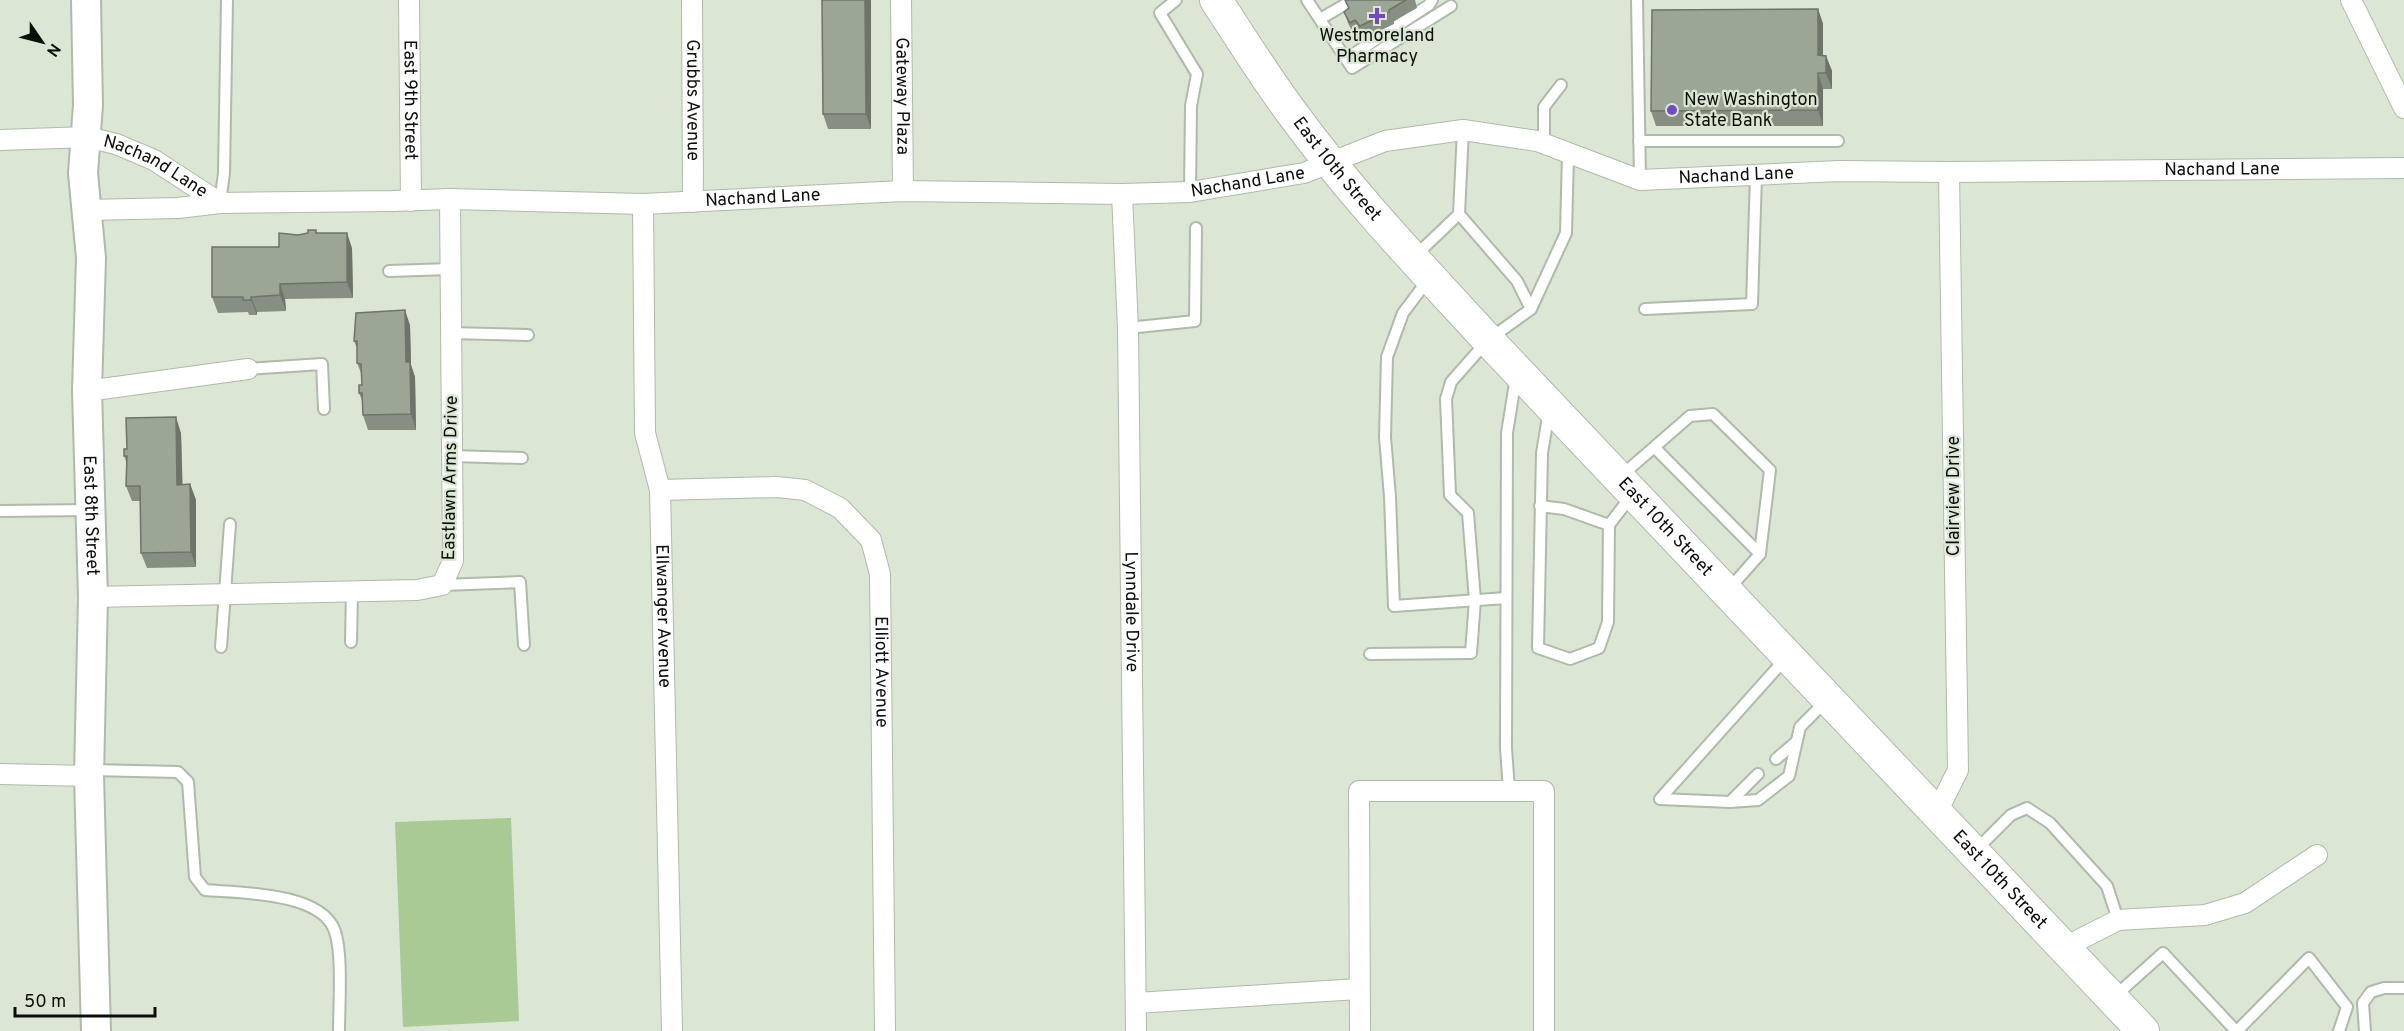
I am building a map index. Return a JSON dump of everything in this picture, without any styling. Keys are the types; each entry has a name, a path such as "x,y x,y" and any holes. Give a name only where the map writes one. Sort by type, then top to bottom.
{"main road":[{"name":"East 8th Street","path":"86,0 87,137 83,174 91,258 87,391 93,597 89,773 96,1031"},
{"name":"East 10th Street","path":"1216,0 1292,113 1331,162 1422,267 1517,371 2143,1031"}],"street":[{"name":"East 9th Street","path":"409,0 411,201"},
{"name":"Grubbs Avenue","path":"692,0 693,202"},
{"name":"Gateway Plaza","path":"902,0 903,191"},
{"path":"2351,0 2404,108"},
{"name":"Nachand Lane","path":"87,210 178,208 220,202 450,199 643,204 903,191 1122,194 1190,192 1304,173 1385,141 1464,130 1537,141 1640,180 1839,171 2404,168"},
{"name":"Nachand Lane","path":"0,140 87,137 116,144 146,156 220,202"},
{"name":"Clairview Drive","path":"1936,814 1958,770 1949,172"},
{"name":"Lynndale Drive","path":"1122,194 1128,328 1136,1031"},
{"name":"Eastlawn Arms Drive","path":"93,597 417,590 442,585 453,561 450,199"},
{"name":"Ellwanger Avenue","path":"643,204 645,433 660,490 672,1031"},
{"path":"87,391 248,369"},
{"name":"Elliott Avenue","path":"660,490 777,487 805,490 840,508 871,540 880,574 885,1031"},
{"path":"0,774 89,773"},
{"path":"1360,1031 1359,791 1509,790 1544,791 1544,1031"},
{"path":"2063,948 2118,920 2205,915 2246,903 2317,855"},
{"path":"1136,1003 1359,989"}],"lane":[{"path":"220,202 224,173 226,0"},
{"path":"1176,0 1160,13 1197,74 1191,106 1190,192"},
{"path":"1307,0 1353,68 1451,6"},
{"path":"1320,19 1353,0"},
{"path":"1346,59 1429,5 1432,0"},
{"path":"1637,0 1640,180"},
{"path":"1537,141 1544,135 1544,107 1561,85"},
{"path":"1464,130 1459,214 1422,267 1387,357 1385,437 1390,496 1394,606 1506,598"},
{"path":"1639,141 1838,141"},
{"path":"1370,654 1471,653 1474,600 1468,513 1450,495 1446,399 1451,382 1488,340 1531,309 1566,233 1568,154"},
{"path":"1645,309 1752,304 1756,175"},
{"path":"1459,214 1517,281 1531,309"},
{"path":"1128,328 1195,321 1196,228"},
{"path":"389,271 451,269"},
{"path":"451,333 528,334"},
{"path":"248,369 322,364 324,409"},
{"path":"1509,790 1506,748 1507,433 1517,371"},
{"path":"1550,405 1542,453 1538,648 1570,659 1599,648 1608,622 1609,525 1626,486 1655,448 1690,416 1713,414 1770,470 1760,554 1726,592"},
{"path":"1655,448 1760,554"},
{"path":"452,456 522,458"},
{"path":"1540,506 1564,508 1609,525"},
{"path":"0,511 90,510"},
{"path":"221,647 230,524"},
{"path":"442,585 520,582 524,645"},
{"path":"351,642 352,590"},
{"path":"1787,656 1660,799 1731,802 1758,800 1789,776 1800,727 1828,699"},
{"path":"1776,759 1796,742"},
{"path":"89,773 178,772 188,782 195,876 205,890 288,899 321,912 334,928 338,956 339,1031"},
{"path":"1731,802 1758,774"},
{"path":"1973,852 2011,815 2027,808 2050,823 2107,886 2118,920"},
{"path":"2112,999 2163,953 2237,1031 2309,958 2347,1007 2339,1031"},
{"path":"2365,1031 2363,1003 2371,992 2384,988 2404,988"}],"green space":[{"path":"511,818 519,1021 403,1027 395,822"}],"building":[{"path":"822,0 865,0 866,114 823,114"},
{"path":"1345,0 1406,0 1389,12 1360,26 1355,20 1350,23 1344,12 1349,8"},
{"path":"1818,9 1818,55 1826,56 1826,73 1818,73 1818,110 1651,111 1652,10"},
{"path":"308,230 316,230 316,233 347,233 347,282 280,284 280,295 251,297 251,300 243,300 243,297 212,297 212,247 279,247 279,233 298,235 308,233"},
{"path":"405,310 406,362 410,362 411,414 363,415 362,393 359,393 359,385 362,385 361,364 357,363 357,341 354,341 356,313"},
{"path":"176,417 177,485 190,484 191,552 141,553 140,486 126,486 127,456 124,456 124,449 127,449 126,418"}],"place":[{"name":"Westmoreland Pharmacy","path":"1377,16"},
{"name":"New Washington State Bank","path":"1672,110"}]}
